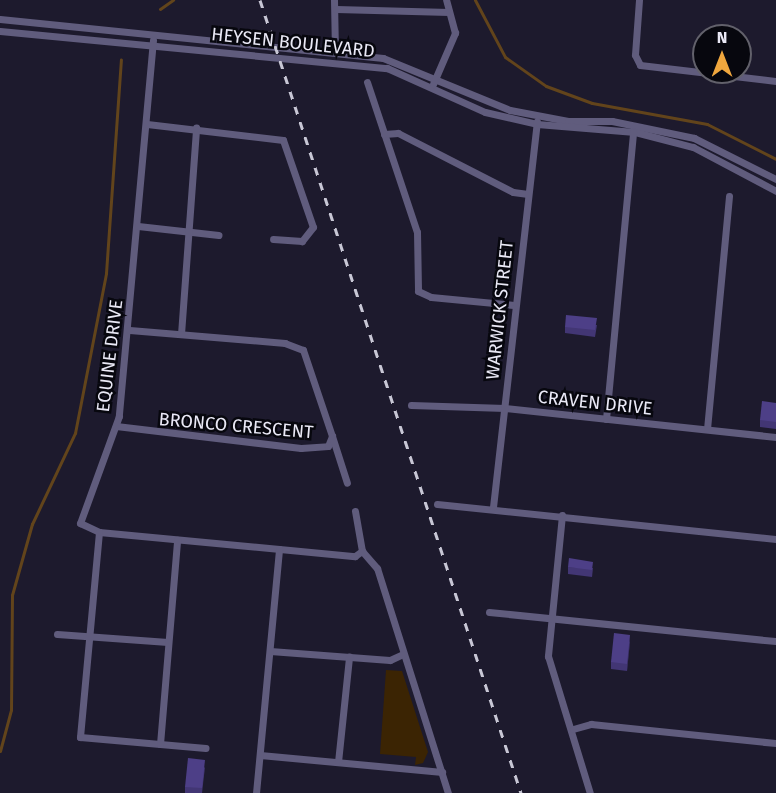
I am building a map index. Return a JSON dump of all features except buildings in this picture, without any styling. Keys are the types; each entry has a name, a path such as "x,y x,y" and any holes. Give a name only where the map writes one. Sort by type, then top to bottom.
{"street":[{"path":"334,0 336,9 335,50"},
{"path":"431,89 453,46 446,0"},
{"path":"639,0 635,55 640,65 776,81"},
{"path":"336,9 449,12"},
{"name":"HEYSEN BOULEVARD","path":"0,20 335,50 383,58 537,121 612,121 694,138 776,179"},
{"name":"HEYSEN BOULEVARD","path":"0,30 387,68 485,112 537,121 633,132 721,158 776,191"},
{"name":"EQUINE DRIVE","path":"99,532 85,530 79,516 116,426 130,330 153,35"},
{"path":"367,82 417,232 418,291 431,297 514,305"},
{"name":"WARWICK STREET","path":"493,507 514,305 537,121"},
{"path":"147,124 283,141 313,227 302,241 273,239"},
{"path":"181,334 196,129"},
{"path":"606,419 633,132"},
{"path":"384,134 398,133 513,192 528,194"},
{"path":"707,429 729,196"},
{"path":"138,226 218,234"},
{"name":"BRONCO CRESCENT","path":"116,426 301,448 328,446 332,436 303,350 285,343 130,330"},
{"name":"CRAVEN DRIVE","path":"411,405 505,408 776,437"},
{"path":"332,436 347,483"},
{"path":"437,504 493,507 776,539"},
{"path":"355,511 362,551 377,568 448,793"},
{"path":"562,515 550,616 548,656 573,729 590,793"},
{"path":"206,748 80,737 99,532 356,556 362,551"},
{"path":"160,744 177,540"},
{"path":"256,793 279,549"},
{"path":"489,612 550,616 776,641"},
{"path":"57,634 168,642"},
{"path":"270,651 390,660 403,654"},
{"path":"338,762 350,657"},
{"path":"573,729 591,724 776,743"},
{"path":"260,755 442,772"}],"shaded area":[{"path":"386,670 402,671 428,752 423,763 415,765 416,757 380,754"}],"waterway":[{"path":"160,9 173,0"},
{"path":"475,0 505,57 546,86 592,103 707,124 776,159"},
{"path":"0,751 11,710 12,595 32,524 75,433 106,273 121,60"}],"railway":[{"path":"260,0 521,793"}]}
